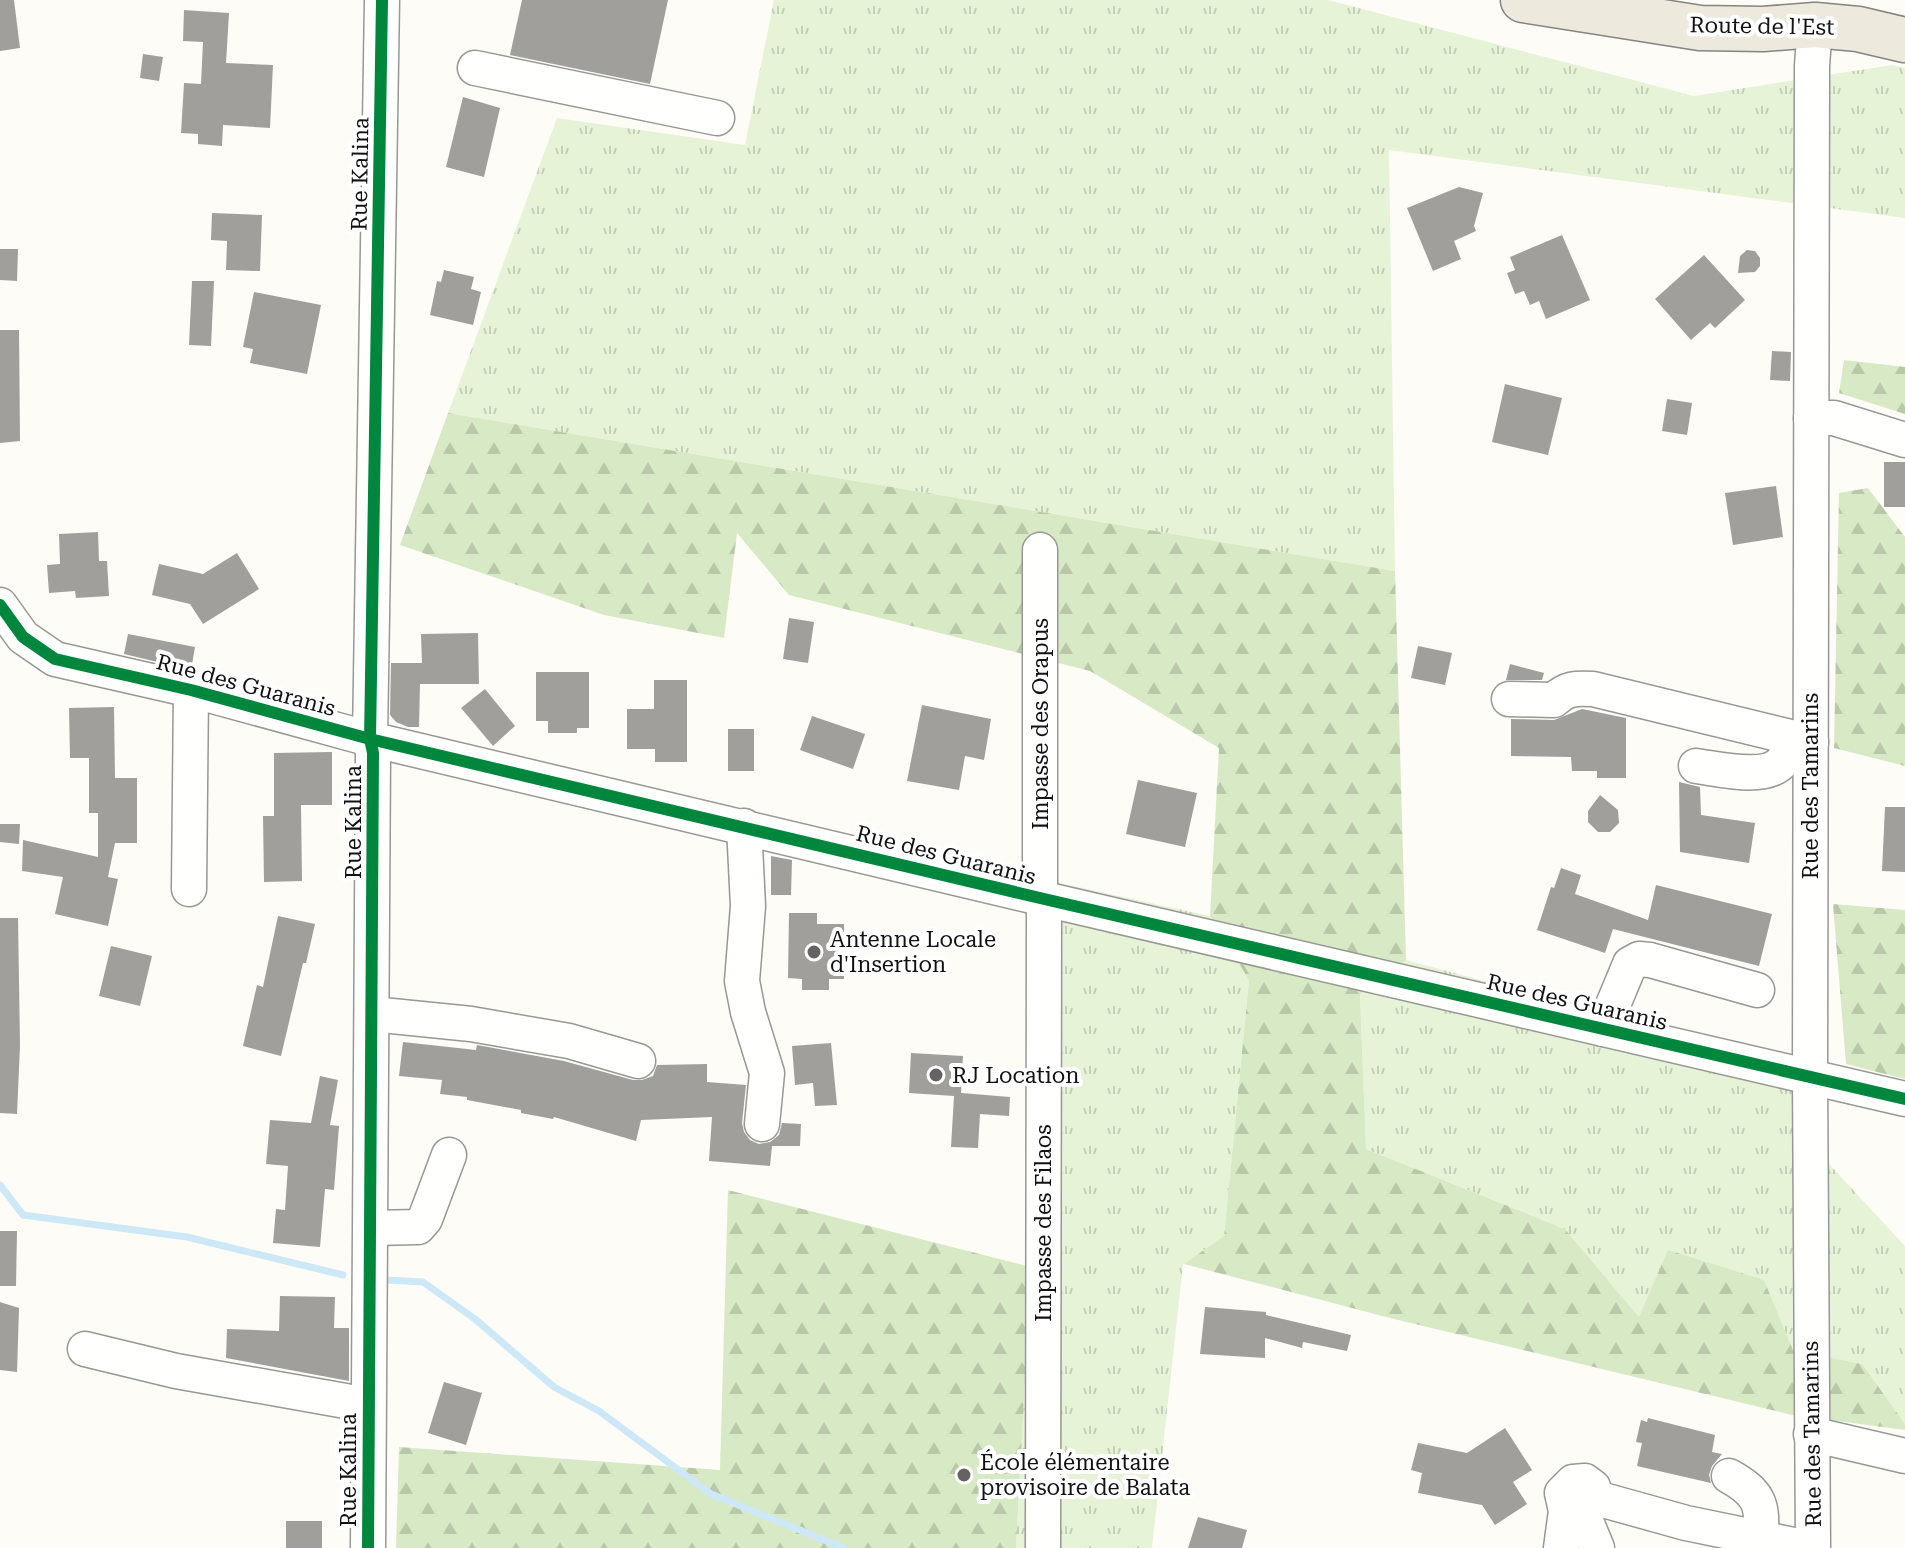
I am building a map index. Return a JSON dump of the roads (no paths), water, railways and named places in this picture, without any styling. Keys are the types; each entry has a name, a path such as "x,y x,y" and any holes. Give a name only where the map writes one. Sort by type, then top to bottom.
{"main road":[{"name":"Route de l'Est","path":"1530,1 1700,28 1763,29 1815,25 1858,29 1905,40"}],"street":[{"name":"Rue Kalina","path":"368,1548 372,1228 373,753 370,739 382,0"},
{"name":"Rue des Tamarins","path":"1811,1548 1810,1077 1801,740 1811,418 1812,66 1815,25"},
{"path":"381,36 412,50"},
{"path":"475,68 717,118"},
{"path":"1811,418 1834,418 1905,440"},
{"name":"Impasse des Orapus","path":"1040,550 1040,898"},
{"name":"Rue des Guaranis","path":"0,605 23,637 55,659 191,690 370,739 1905,1099"},
{"path":"1509,699 1554,700 1564,691 1593,689 1801,740 1782,762 1753,773 1696,766"},
{"path":"189,889 191,690"},
{"path":"744,826 748,906 742,981 767,1073 762,1124"},
{"name":"Impasse des Filaos","path":"1040,898 1044,910 1043,1548"},
{"path":"1603,1029 1630,964 1639,959 1757,990"},
{"path":"372,1014 471,1024 569,1041 638,1061"},
{"path":"372,1228 418,1227 425,1219 449,1155"},
{"path":"85,1349 176,1371 368,1405"},
{"path":"1811,1434 1905,1456"},
{"path":"1729,1476 1747,1487 1759,1500 1762,1522 1760,1539"},
{"path":"1581,1508 1686,1523 1811,1548"},
{"path":"1561,1548 1581,1508"},
{"path":"1581,1508 1597,1548"}],"waterway":[{"path":"0,1185 23,1215 187,1237 343,1275"},
{"path":"386,1280 423,1282 475,1319 554,1387 599,1411 711,1494 844,1548"}],"place":[{"name":"Antenne Locale d'Insertion","path":"814,952"},
{"name":"RJ Location","path":"936,1075"},
{"name":"École élémentaire provisoire de Balata","path":"964,1475"}]}
